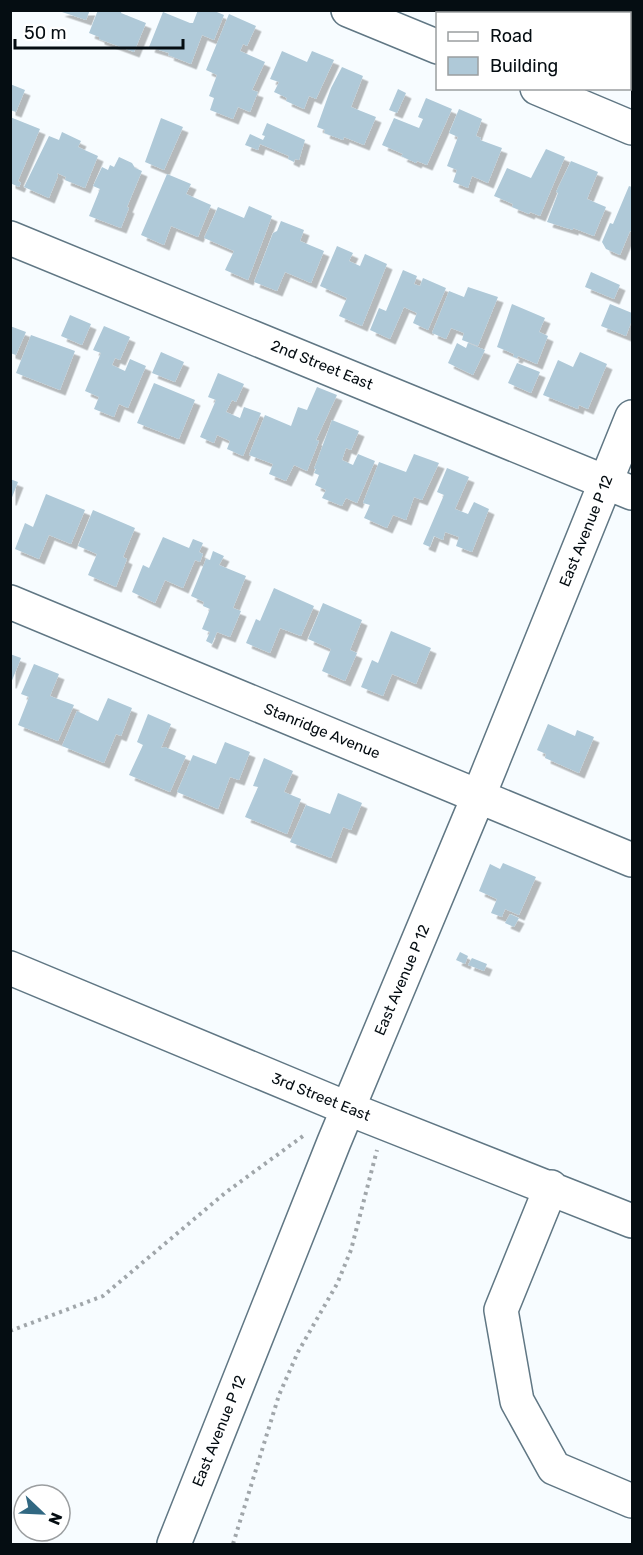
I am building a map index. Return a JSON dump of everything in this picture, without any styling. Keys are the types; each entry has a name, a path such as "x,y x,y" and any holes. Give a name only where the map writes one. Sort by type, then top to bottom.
{"street":[{"path":"348,10 436,46"},
{"path":"542,90 633,128"},
{"name":"2nd Street East","path":"10,238 619,487"},
{"name":"East Avenue P 12","path":"174,1545 348,1109 479,795 619,487 633,417"},
{"name":"Stanridge Avenue","path":"10,603 633,860"},
{"name":"3rd Street East","path":"10,968 348,1109 633,1221"},
{"path":"551,1187 501,1310 517,1401 554,1468 633,1501"}],"path":[{"path":"233,1545 279,1395 298,1352 338,1284 351,1250 385,1124"},
{"path":"10,1331 103,1296 225,1192 303,1136"}],"building":[{"path":"90,10 86,20 59,11"},
{"path":"98,10 122,10 121,13 146,23 134,52 89,33"},
{"path":"198,10 212,10 224,15 214,40 202,35 191,64 168,55 169,53 149,47 163,12 193,23"},
{"path":"498,10 524,10 524,12 497,12"},
{"path":"570,10 625,10 624,12 574,12"},
{"path":"229,14 256,26 247,46 243,44 240,51 265,62 252,90 258,92 250,112 238,107 233,119 210,110 214,98 209,96 217,75 206,70"},
{"path":"631,38 632,39 631,66"},
{"path":"282,51 307,62 312,51 334,60 316,99 309,96 304,109 286,101 287,98 274,92 279,82 270,79"},
{"path":"342,67 363,76 351,107 376,117 364,145 344,137 343,140 324,133 325,130 317,127 331,88"},
{"path":"10,84 25,90 16,112 10,110"},
{"path":"398,89 406,93 397,113 389,110"},
{"path":"426,98 452,109 427,165 417,161 416,163 401,156 403,154 382,145 394,118 419,128 423,119 418,117"},
{"path":"459,109 482,119 476,136 481,138 480,140 502,148 488,183 472,176 468,188 453,182 457,170 447,166 458,137 449,133"},
{"path":"10,117 40,129 18,181 21,183 19,187 10,183"},
{"path":"161,118 183,127 164,170 145,162"},
{"path":"267,123 305,140 299,160 295,159 294,162 288,159 289,156 260,144 258,150 245,145 250,134 263,140 265,136 262,135"},
{"path":"62,132 81,141 78,147 98,156 85,188 65,180 66,177 57,173 58,176 49,198 24,187 49,136 59,140"},
{"path":"546,149 565,157 540,216 512,207 513,204 494,196 507,168 531,178"},
{"path":"119,157 142,171 121,228 89,216 100,189 93,186 102,167 108,170 110,165 114,167"},
{"path":"571,161 598,172 587,199 606,207 594,236 547,222 558,193 556,192"},
{"path":"167,174 191,184 186,194 211,205 198,237 171,226 164,245 141,235"},
{"path":"629,186 632,187 632,232 630,231 620,255 606,249 602,242 610,223 613,224"},
{"path":"249,206 272,216 248,280 225,270 234,251 204,238 218,207 244,218"},
{"path":"281,221 304,230 300,241 324,251 311,283 285,272 277,291 254,282 273,233 277,231"},
{"path":"337,246 353,253 349,261 360,266 365,254 387,264 362,326 339,316 347,298 320,286"},
{"path":"403,270 417,276 414,284 420,286 423,278 446,288 428,330 413,323 417,313 404,307 390,339 370,330 379,308 386,311"},
{"path":"591,272 620,285 614,299 585,287"},
{"path":"468,287 498,297 478,346 462,340 464,333 451,328 446,339 432,333 449,291 464,297"},
{"path":"512,304 545,318 539,332 548,336 537,364 518,356 513,357 514,354 497,347"},
{"path":"610,304 632,313 626,336 601,326"},
{"path":"70,315 91,324 82,345 61,336"},
{"path":"10,326 26,332 16,355 10,353"},
{"path":"104,326 130,337 120,360 115,358 112,365 125,371 130,359 146,366 128,408 119,404 114,417 94,409 99,397 85,391 101,353 93,350"},
{"path":"31,335 75,351 60,390 16,373"},
{"path":"457,343 466,348 468,343 485,350 473,375 448,363"},
{"path":"161,352 184,362 175,382 152,373"},
{"path":"580,352 607,364 588,409 579,405 578,409 543,395 558,360 573,367"},
{"path":"517,363 540,372 531,393 508,383"},
{"path":"218,373 244,384 236,402 232,400 226,412 240,418 244,407 261,413 243,456 227,449 230,441 217,435 214,443 200,437 216,400 208,397"},
{"path":"154,383 195,400 179,439 137,423"},
{"path":"317,387 337,395 316,440 319,441 307,471 294,465 286,481 269,474 273,464 249,455 265,415 291,426 298,407 307,410"},
{"path":"332,420 359,431 351,450 346,448 342,460 353,465 358,454 375,461 357,503 346,498 342,506 322,498 326,490 315,485 319,475 314,473 316,469 314,469"},
{"path":"414,454 439,463 422,500 414,497 406,520 393,515 387,528 364,518 370,505 363,503 379,462 406,472"},
{"path":"447,468 469,477 455,509 468,514 474,502 489,509 472,552 456,546 459,537 445,532 443,540 434,536 430,547 423,544 444,495 437,492"},
{"path":"10,479 18,482 11,500 10,500"},
{"path":"46,494 85,510 71,544 49,535 39,559 15,549 25,523 33,527"},
{"path":"93,510 135,528 123,557 127,559 116,587 88,575 97,554 78,546"},
{"path":"163,537 189,548 193,539 203,543 199,552 203,554 200,562 195,560 183,588 165,580 155,603 132,592 143,565 149,568"},
{"path":"213,551 224,556 219,565 246,576 233,608 241,611 230,637 217,632 212,644 206,641 210,632 202,629 210,609 203,606 204,602 191,596 206,559 210,560"},
{"path":"274,588 314,606 301,636 280,628 270,653 246,643 256,619 260,621"},
{"path":"323,603 362,620 350,650 357,653 345,681 322,671 331,649 308,639"},
{"path":"391,631 431,648 416,684 392,674 383,696 361,687 372,660 378,663"},
{"path":"10,654 21,658 11,683 10,683"},
{"path":"34,664 59,674 50,696 74,705 58,741 18,725 29,697 21,694"},
{"path":"108,698 132,708 121,736 116,734 104,763 62,746 77,711 98,721"},
{"path":"148,714 171,724 161,748 165,747 186,756 170,792 129,775 143,745 137,742"},
{"path":"548,724 575,736 577,730 594,737 579,773 545,758 546,754 537,750"},
{"path":"225,742 250,752 239,780 230,777 218,809 177,792 193,755 216,764"},
{"path":"264,758 293,771 284,792 301,799 287,834 245,817 258,787 253,786"},
{"path":"338,793 362,803 351,830 343,827 331,858 290,842 306,805 330,814"},
{"path":"503,863 536,877 519,915 505,909 502,917 491,913 497,899 479,891 490,864 500,869"},
{"path":"510,914 519,918 514,927 505,923"},
{"path":"460,952 468,956 465,964 456,960"},
{"path":"472,958 487,964 484,971 468,965"}]}
